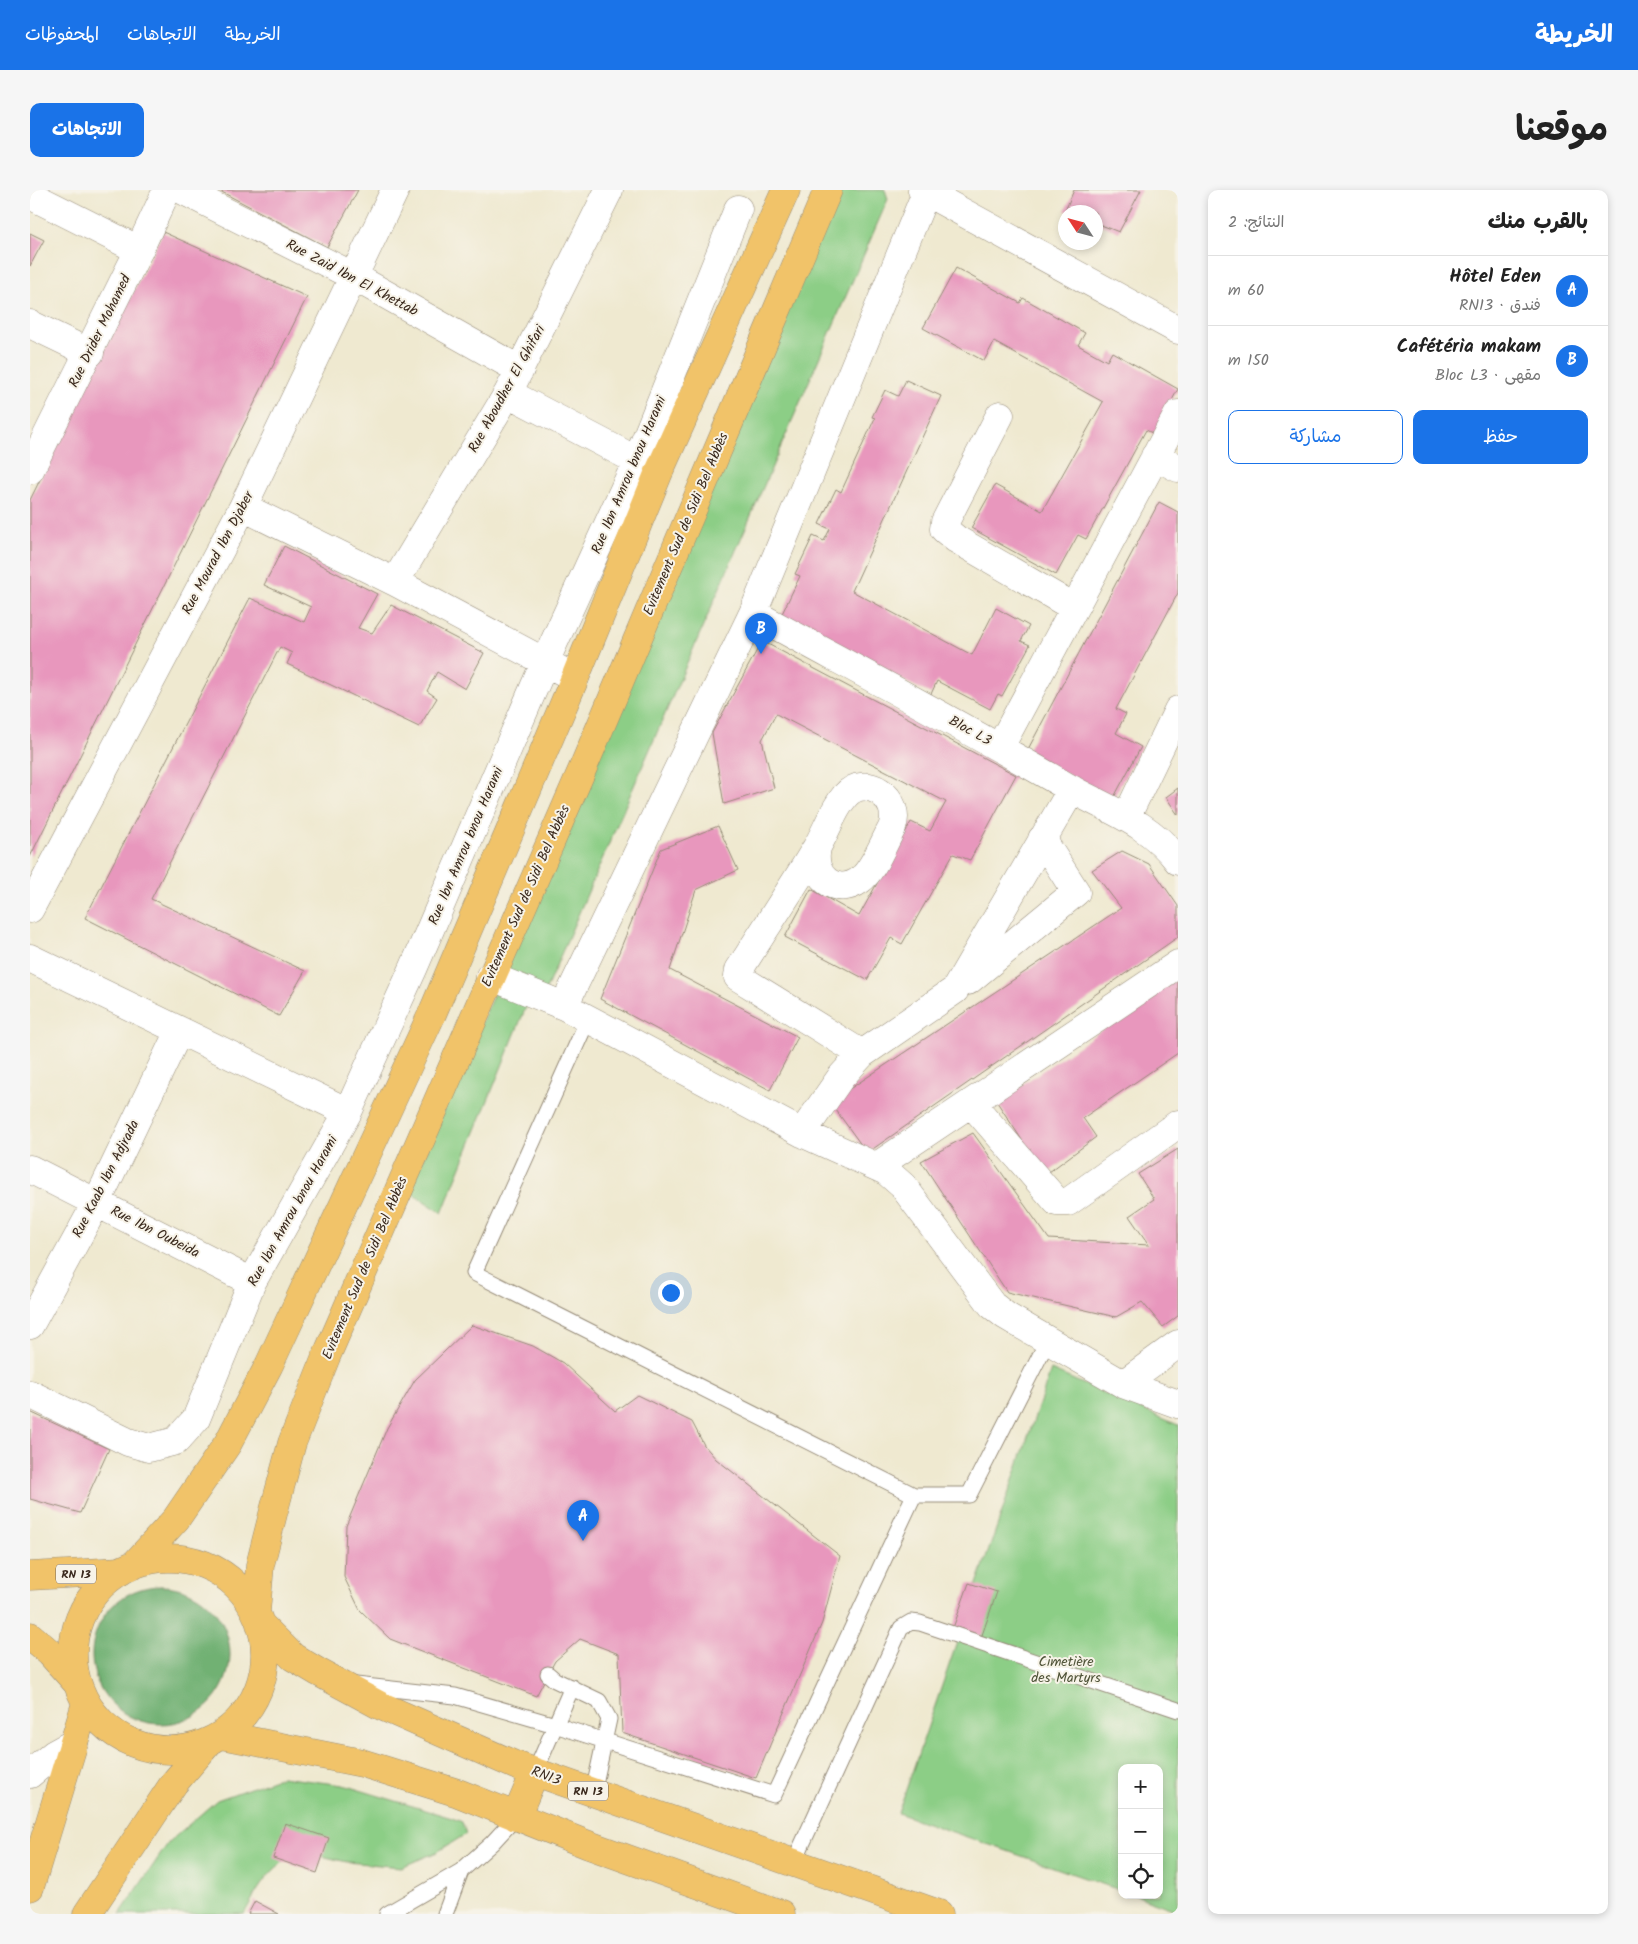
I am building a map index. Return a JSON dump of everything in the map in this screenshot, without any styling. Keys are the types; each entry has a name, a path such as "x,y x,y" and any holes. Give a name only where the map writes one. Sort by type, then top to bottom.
{"main road":[{"path":"30,1887 74,1743 82,1693 73,1658 76,1632 85,1608 101,1587 128,1568 176,1519 223,1451 269,1365 432,1014 575,678 648,466 786,190"},
{"name":"Evitement Sud de Sidi Bel Abbès","path":"258,1618 260,1565 292,1443 326,1357 490,976 582,770 828,190"},
{"name":"RN13","path":"128,1568 157,1559 181,1559 204,1565 225,1576 242,1592 258,1618 293,1657 378,1705 593,1794 794,1862 938,1914"},
{"name":"RN 13","path":"30,1576 128,1568"},
{"path":"87,1914 174,1784 216,1738 245,1713 260,1685 265,1654 258,1618"},
{"path":"30,1636 50,1652 103,1724 126,1741 153,1750 182,1750 216,1738 300,1749 362,1763 458,1793 516,1817 781,1914"},
{"path":"516,1817 536,1772"}],"street":[{"name":"Rue Drider Mohamed","path":"30,470 90,352 167,190"},
{"name":"Rue Zaid Ibn El Khettab","path":"182,190 353,276 648,466"},
{"name":"Rue Mourad Ibn Djaber","path":"30,910 243,506 394,190"},
{"name":"Rue Aboudher El Ghifari","path":"395,582 514,381 609,190"},
{"path":"564,1006 753,613 925,191 1178,330"},
{"path":"30,195 139,250"},
{"name":"Rue Ibn Amrou bnou Harami","path":"30,1394 128,1442 149,1448 176,1441 196,1418 252,1282 348,1112 545,662 648,466 738,210"},
{"path":"30,324 90,352"},
{"path":"1000,747 1074,607 1166,462 1178,414"},
{"path":"1000,415 945,522 944,529 956,539 1074,607"},
{"path":"243,506 395,582 575,678"},
{"name":"Bloc L3","path":"753,613 1000,747 1072,789 1127,816 1158,838 1178,861"},
{"path":"1127,816 1177,715"},
{"path":"955,990 1072,789"},
{"path":"802,1133 841,1077 862,1054 955,990 1076,892 1042,839"},
{"path":"817,848 739,970 738,977 862,1054"},
{"path":"30,958 348,1112"},
{"path":"877,1166 1178,964"},
{"path":"490,976 564,1006 802,1133 877,1166 895,1177 992,1305 1122,1384 1178,1404"},
{"name":"Rue Kaab Ibn Adjrada","path":"30,1325 97,1202 179,1031"},
{"path":"972,1104 1057,1202 1068,1202 1178,1124"},
{"name":"Rue Ibn Oubeida","path":"30,1169 252,1282"},
{"path":"1122,1384 1178,1344"},
{"path":"30,1774 54,1754 74,1743"}],"lane":[{"path":"588,1019 474,1273 914,1495 969,1495 1048,1340"},
{"path":"338,1683 455,1696 555,1725 774,1795 914,1495"},
{"path":"794,1862 901,1628 911,1622 920,1623 1178,1710"},
{"path":"548,1674 599,1701 609,1719 606,1741 593,1794"},
{"path":"536,1772 572,1687"},
{"path":"387,1914 461,1871 516,1817"},
{"path":"446,1914 461,1871"}],"green space":[{"path":"839,190 885,190 888,199 540,1003 528,1002 442,1213 409,1191"},
{"name":"Cimetière des Martyrs","path":"1051,1370 1178,1425 1178,1911 1145,1899 1163,1899 1163,1764 1118,1764 1118,1890 898,1813"},
{"path":"161,1586 175,1587 188,1591 200,1597 210,1606 219,1616 225,1628 229,1641 229,1669 225,1682 219,1694 210,1704 200,1713 188,1719 175,1723 161,1724 147,1723 134,1719 122,1713 112,1704 103,1694 97,1682 93,1669 92,1655 93,1641 97,1628 103,1616 112,1606 122,1597 134,1591 147,1587"},
{"path":"281,1777 343,1785 452,1818 462,1822 466,1834 437,1852 401,1867 347,1862 300,1851 273,1871 244,1914 120,1914 169,1842 217,1800"}],"building":[{"path":"218,190 358,190 327,247"},
{"path":"1074,190 1141,190 1119,232 1103,226 1103,205 1068,205"},
{"path":"163,232 307,297 30,857 30,500"},
{"path":"30,233 44,240 30,266"},
{"path":"956,268 1020,303 1023,298 1085,333 1078,345 1107,361 1112,352 1178,389 1154,434 1146,430 1086,539 1078,535 1056,575 971,528 995,485 1042,511 1103,402 994,342 984,361 923,328"},
{"path":"906,380 941,396 852,591 972,655 996,608 1029,626 1021,641 1030,645 1002,696 998,694 990,709 937,681 931,694 779,620 800,576 795,574 813,536 824,541 830,529 819,524 836,489 841,492 875,418 872,417 885,390 898,396"},
{"path":"1159,502 1178,512 1178,593 1116,709 1126,714 1116,733 1141,747 1113,799 1026,753"},
{"path":"284,546 377,594 358,628 372,633 391,605 484,653 465,689 437,672 427,691 437,698 419,727 287,664 292,653 280,647 151,899 305,971 279,1016 85,918 250,598 304,622 311,607 264,585"},
{"path":"762,641 1016,775 970,860 953,854 902,944 891,938 867,980 785,937 811,889 859,916 911,822 930,831 946,802 776,714 762,740 774,788 724,804 712,733"},
{"path":"1178,788 1178,815 1166,797"},
{"path":"718,826 738,870 696,890 670,970 798,1037 770,1090 600,999 661,849"},
{"path":"1122,851 1149,864 1178,906 1178,937 867,1153 830,1102 1121,908 1092,870"},
{"path":"1178,978 1178,1053 1083,1118 1096,1137 1045,1175 997,1102"},
{"path":"973,1133 1049,1239 1149,1245 1129,1216 1154,1199 1138,1174 1178,1149 1178,1316 1163,1327 1142,1302 1116,1317 1007,1292 921,1161"},
{"path":"472,1325 533,1346 563,1363 615,1411 637,1395 692,1422 704,1445 716,1459 840,1556 822,1623 756,1778 622,1733 619,1654 580,1639 555,1661 536,1696 390,1639 360,1610 344,1577 346,1526 387,1428 415,1380"},
{"path":"30,1412 109,1449 80,1513 30,1499"},
{"path":"969,1583 997,1592 981,1638 953,1628"},
{"path":"285,1823 329,1838 317,1873 273,1858"},
{"path":"255,1901 279,1914 248,1914"}],"place":[{"name":"Cafétéria makam","path":"761,654"},
{"name":"Hôtel Eden","path":"583,1541"}]}
